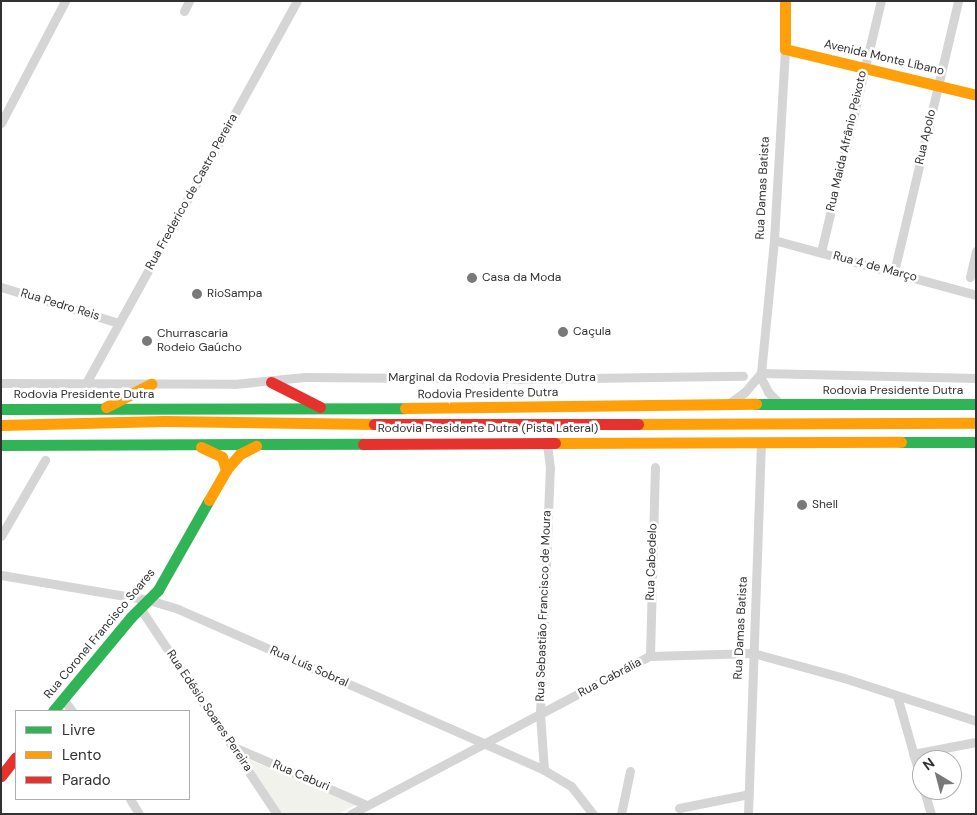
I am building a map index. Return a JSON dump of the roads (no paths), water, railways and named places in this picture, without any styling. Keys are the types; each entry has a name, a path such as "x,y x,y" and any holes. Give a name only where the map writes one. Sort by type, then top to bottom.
{"main road":[{"name":"Rua Damas Batista","path":"785,1 785,49"},
{"name":"Avenida Monte Líbano","path":"785,49 976,95"},
{"path":"271,382 322,408"},
{"path":"104,408 150,384"},
{"name":"Rodovia Presidente Dutra","path":"1,409 976,404"},
{"path":"1,425 164,421 387,424 976,423"},
{"name":"Rodovia Presidente Dutra (Pista Lateral)","path":"1,445 976,442"},
{"path":"187,444 217,453 224,460 226,470"},
{"name":"Rua Coronel Francisco Soares","path":"55,710 162,584 226,470 240,454 260,444"},
{"path":"1,776 15,759"}],"street":[{"path":"1,123 65,1"},
{"name":"Rua Frederico de Castro Pereira","path":"86,383 297,1"},
{"name":"Rua Maida Afrânio Peixoto","path":"821,252 881,1"},
{"name":"Rua Apolo","path":"894,272 958,1"},
{"name":"Rua Damas Batista","path":"761,374 774,240 785,49"},
{"name":"Rua 4 de Março","path":"774,240 976,295"},
{"path":"970,277 976,251"},
{"name":"Rua Pedro Reis","path":"1,287 119,323"},
{"path":"727,404 745,392 761,374 976,378"},
{"path":"761,374 768,392 782,406"},
{"name":"Marginal da Rodovia Presidente Dutra","path":"1,383 234,384 271,382 305,377 518,379 743,376"},
{"name":"Rua Sebastião Francisco de Moura","path":"544,770 540,714 550,468 547,443"},
{"name":"Rua Damas Batista","path":"748,814 761,444"},
{"path":"1,536 45,460"},
{"name":"Rua Cabedelo","path":"650,656 655,467"},
{"name":"Rua Luís Sobral","path":"1,575 149,600 178,609 544,770 571,786 592,814"},
{"name":"Rua Edésio Soares Pereira","path":"140,608 277,814"},
{"name":"Rua Cabrália","path":"352,814 650,656 753,653 844,678 976,721"},
{"path":"896,696 912,751"},
{"path":"63,699 71,710"},
{"path":"934,750 976,742"},
{"name":"Rua Caburi","path":"234,747 367,805"},
{"path":"621,814 630,771"},
{"path":"679,808 748,794"},
{"path":"131,800 140,814"},
{"path":"927,800 931,814"}],"place":[{"name":"Casa da Moda","path":"472,278"},
{"name":"RioSampa","path":"197,294"},
{"name":"Caçula","path":"563,332"},
{"name":"Churrascaria Rodeio Gaúcho","path":"147,341"},
{"name":"Shell","path":"802,505"}]}
